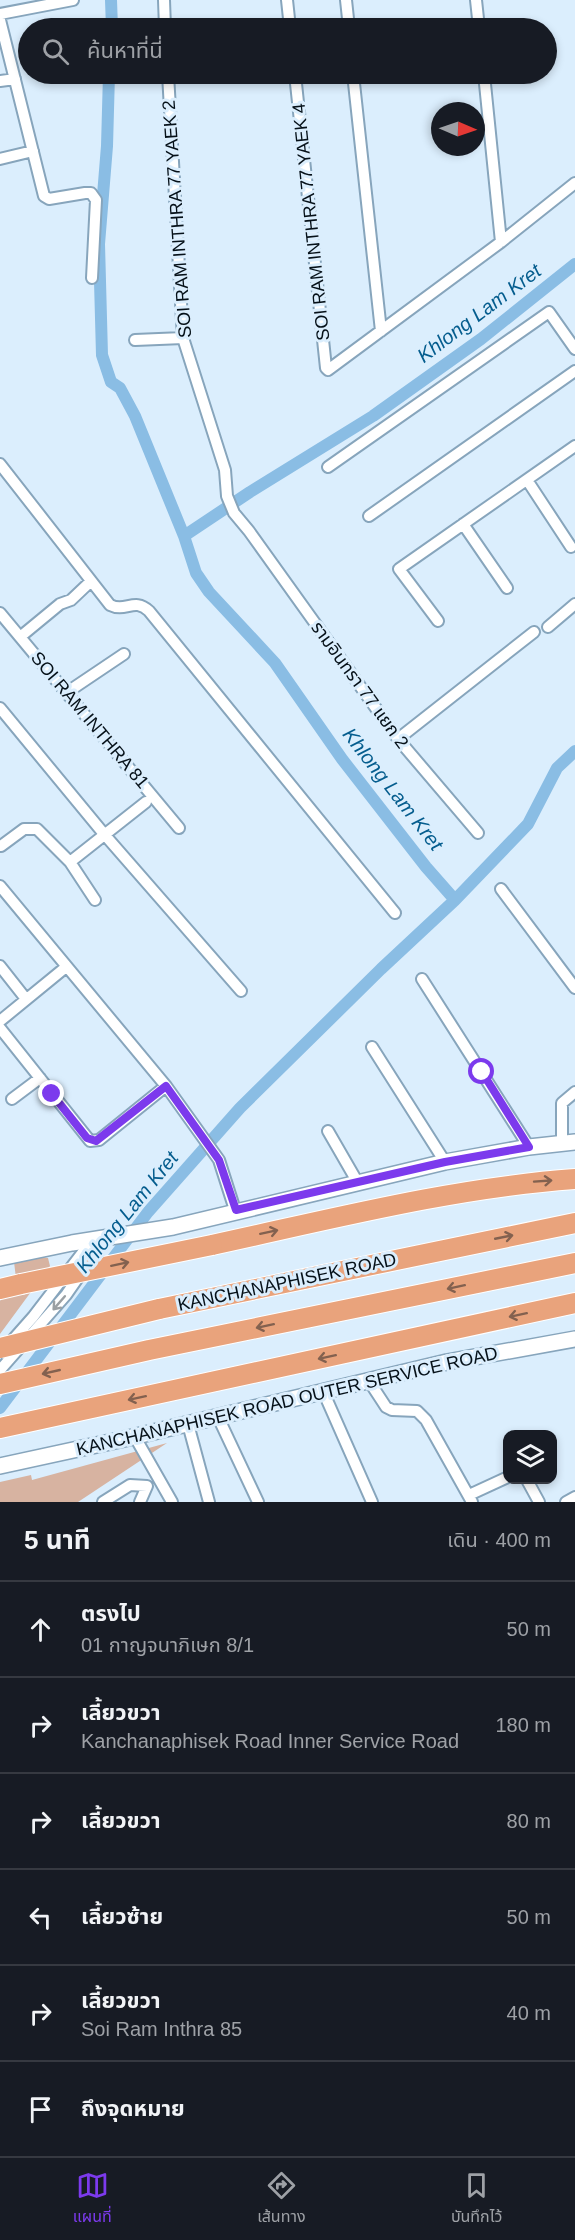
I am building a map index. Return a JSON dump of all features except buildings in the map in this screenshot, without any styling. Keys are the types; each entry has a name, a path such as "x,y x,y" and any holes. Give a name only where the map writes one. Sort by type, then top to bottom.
{"highway":[{"path":"0,1289 443,1195 532,1182 575,1179"},
{"name":"KANCHANAPHISEK ROAD","path":"0,1348 159,1310 575,1223"},
{"path":"0,1384 148,1350 575,1263"},
{"path":"0,1428 575,1303"}],"main road":[{"path":"0,1258 173,1227 236,1210 445,1162 529,1147 568,1143"},
{"name":"KANCHANAPHISEK ROAD OUTER SERVICE ROAD","path":"0,1466 135,1437 447,1362 575,1338"}],"street":[{"path":"0,14 73,0"},
{"path":"164,0 165,18"},
{"path":"287,0 289,18"},
{"path":"346,0 348,18"},
{"path":"476,0 478,18"},
{"path":"0,20 44,196 49,199 91,193 96,200 92,278"},
{"path":"0,81 15,79"},
{"name":"SOI RAM INTHRA 77 YAEK 2","path":"169,84 183,338 225,470 227,496 234,513"},
{"name":"SOI RAM INTHRA 77 YAEK 4","path":"296,84 326,368 328,370 381,331"},
{"path":"354,84 381,331"},
{"path":"485,84 501,242"},
{"path":"0,159 33,151"},
{"path":"381,331 501,242 575,183"},
{"path":"328,467 549,312 575,349"},
{"path":"135,340 183,338"},
{"path":"369,516 575,371"},
{"path":"438,621 399,569 575,446"},
{"path":"0,464 110,605 115,608 143,605 149,611 395,913"},
{"path":"527,480 571,547"},
{"name":"รามอินทรา 77 แยก 2","path":"234,513 398,739 478,833"},
{"path":"464,524 507,588"},
{"path":"21,637 60,604 71,600 91,581"},
{"path":"548,627 575,604"},
{"name":"SOI RAM INTHRA 81","path":"0,613 179,828"},
{"path":"398,739 534,632"},
{"path":"66,693 124,654"},
{"path":"0,708 104,834 241,991"},
{"path":"70,862 146,802"},
{"path":"1,846 24,829 32,828 44,835 70,862 95,900"},
{"path":"0,886 192,1119 219,1160 236,1210"},
{"path":"501,889 575,988"},
{"path":"0,966 26,999"},
{"path":"0,1021 66,967"},
{"path":"422,979 529,1147"},
{"path":"0,1028 90,1141 99,1140 166,1086"},
{"path":"372,1047 445,1162"},
{"path":"12,1099 40,1078"},
{"path":"568,1143 562,1104 575,1092"},
{"path":"328,1131 358,1183"},
{"path":"0,1354 99,1239"},
{"path":"0,1370 66,1295 99,1239"},
{"path":"369,1381 386,1407 393,1410 417,1411 426,1420 470,1498 503,1479"},
{"path":"323,1391 372,1502"},
{"path":"218,1417 258,1502"},
{"path":"188,1424 209,1502"},
{"path":"135,1437 172,1502"},
{"path":"140,1502 147,1486 159,1478"},
{"path":"530,1484 539,1502"},
{"path":"103,1502 129,1485 147,1486"},
{"path":"566,1502 575,1497"}],"shaded area":[{"path":"41,1257 48,1258 50,1266 0,1334 0,1301 16,1278 14,1262"},
{"path":"167,1443 78,1502 0,1502 0,1482 31,1475 32,1480"}],"waterway":[{"path":"111,0 112,18"},
{"path":"109,84 107,146 99,244 102,355 111,382 120,388 135,416 184,536"},
{"name":"Khlong Lam Kret","path":"0,1408 148,1212 240,1108 381,969 455,900 426,867 342,759 275,663 209,592 196,573 184,536 373,416 481,339 575,264"},
{"path":"455,900 528,824 557,768 575,751"}],"route":[{"path":"52,1094 87,1138 90,1141 96,1141 166,1086 192,1119 219,1160 236,1210 445,1162 529,1147 482,1072"}]}
